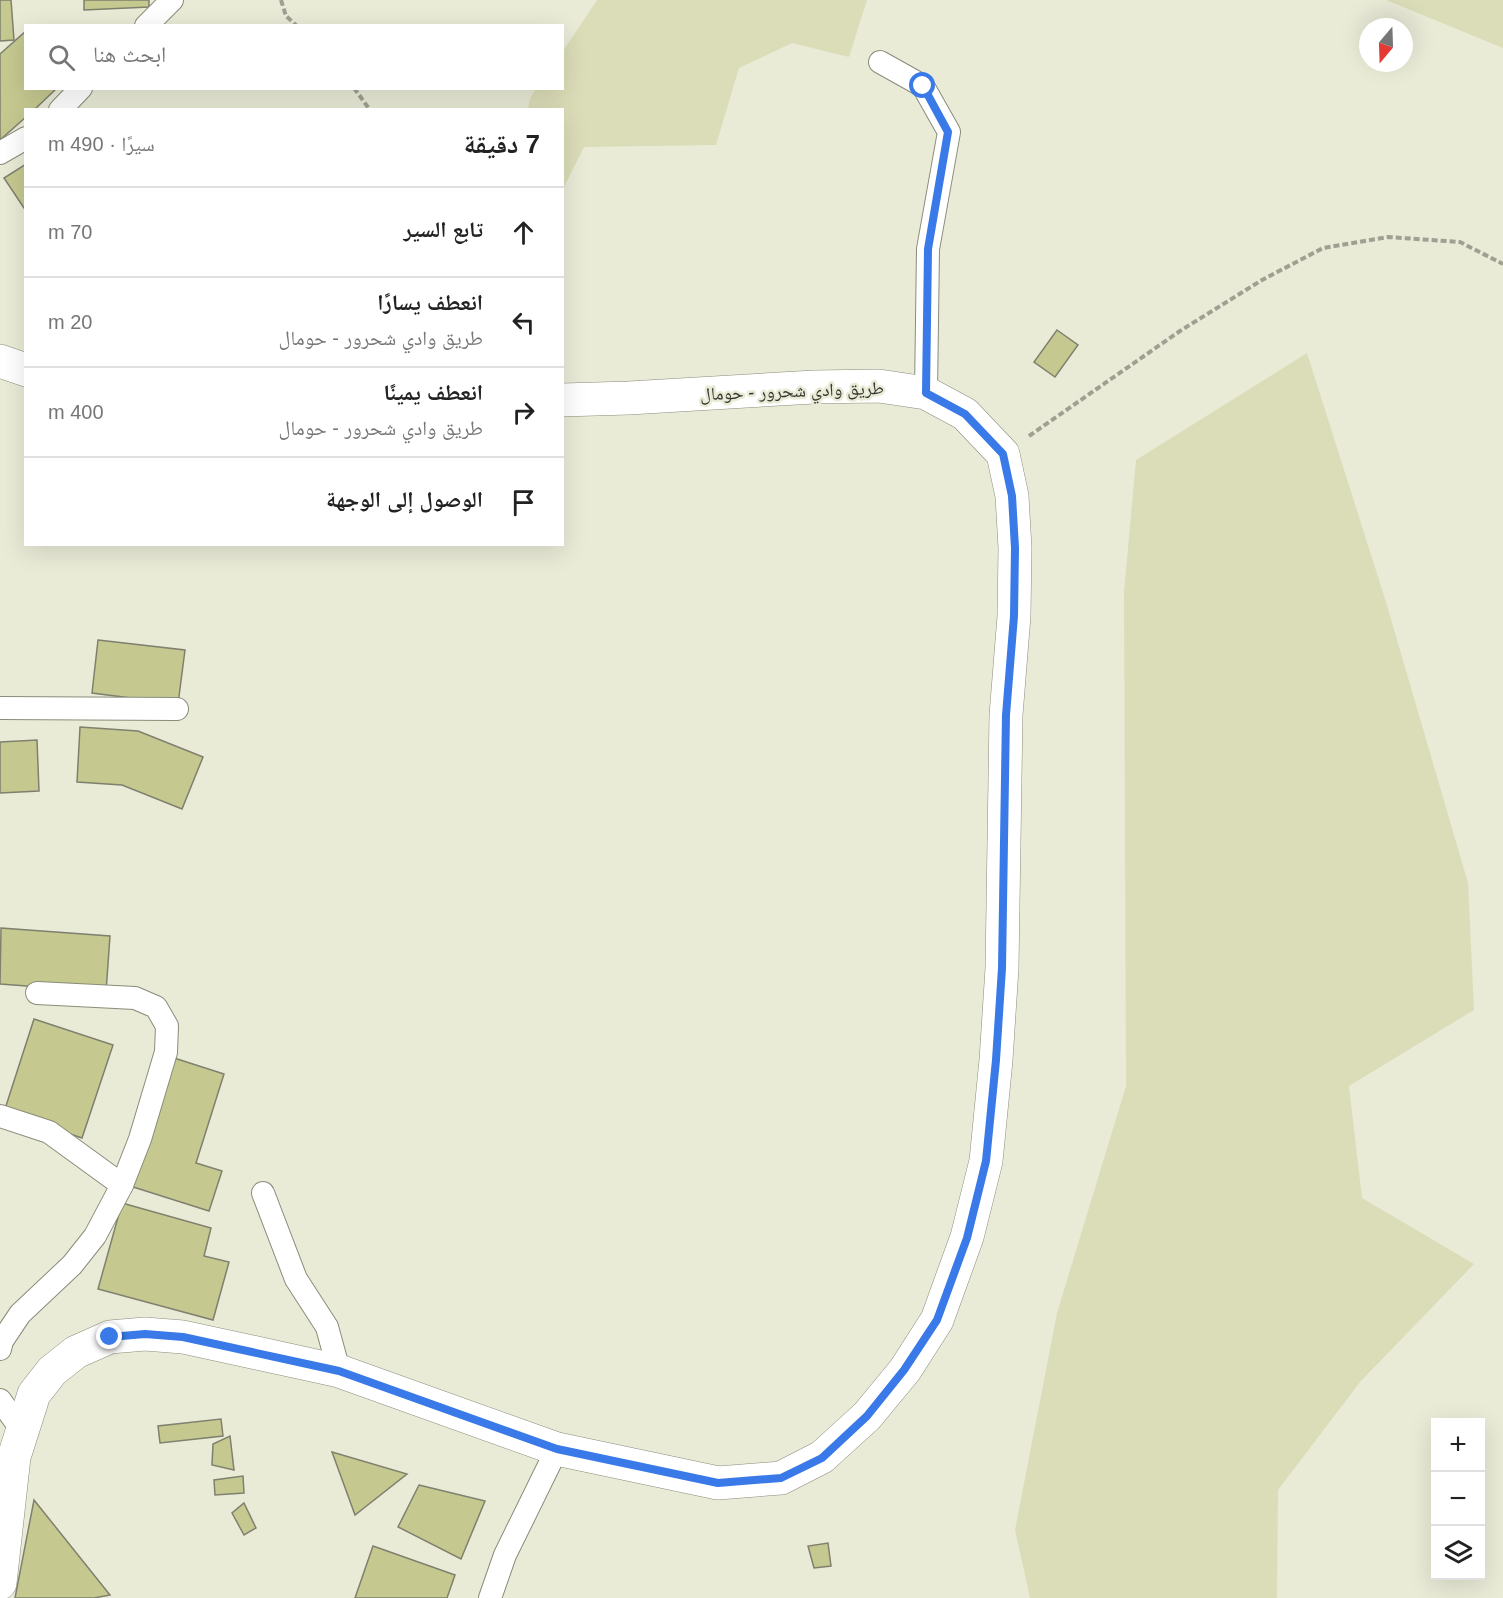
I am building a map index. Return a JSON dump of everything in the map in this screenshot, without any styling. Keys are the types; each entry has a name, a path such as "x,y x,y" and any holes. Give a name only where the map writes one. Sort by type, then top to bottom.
{"main road":[{"path":"0,361 24,369"},
{"name":"طريق وادي شحرور - حومال","path":"564,400 814,387 879,386 926,393 965,414 1003,454"},
{"path":"0,1583 14,1457 34,1394 51,1371 76,1352 110,1337 145,1334 183,1337 339,1371 557,1449 718,1483 781,1478 822,1458 867,1416 904,1370 937,1320 967,1238 986,1161 1002,968 1006,715 1014,593 1012,496 1003,454"}],"street":[{"path":"148,24 172,0"},
{"path":"880,62 923,86 948,132 928,249 926,393"},
{"path":"62,108 79,90"},
{"path":"0,153 24,139"},
{"path":"0,708 177,709"},
{"path":"0,1348 2,1341 20,1314 72,1265 95,1236 122,1185 140,1139 166,1052 167,1026 156,1007 135,998 37,993"},
{"path":"0,1116 49,1132 122,1185"},
{"path":"263,1194 296,1279 327,1327 339,1371"},
{"path":"0,1401 23,1432"},
{"path":"490,1598 505,1555 557,1449"}],"path":[{"path":"281,0 286,16 295,24"},
{"path":"355,90 369,108"},
{"path":"1003,454 1180,331 1262,280 1323,248 1388,237 1460,242 1503,264"}],"green space":[{"path":"597,0 867,0 849,57 792,43 739,68 716,145 584,147 564,187 564,108 528,108 530,98 535,90 564,90 564,50"},
{"path":"1386,0 1503,0 1503,48"},
{"path":"1307,353 1386,602 1468,883 1474,1010 1349,1086 1362,1198 1474,1264 1360,1382 1278,1490 1277,1598 1030,1598 1015,1530 1057,1313 1126,1086 1124,592 1136,460"}],"building":[{"path":"0,0 11,0 14,40 0,41"},
{"path":"84,0 149,0 149,7 84,10"},
{"path":"24,33 24,90 55,90 36,108 24,108 24,119 0,140 0,54"},
{"path":"24,165 24,208 4,178"},
{"path":"1057,330 1078,345 1055,377 1034,362"},
{"path":"98,640 185,650 178,704 92,693"},
{"path":"80,727 138,731 203,757 182,809 122,785 77,782"},
{"path":"37,740 39,791 0,793 0,742"},
{"path":"1,928 110,936 106,992 0,984"},
{"path":"34,1019 113,1045 82,1138 4,1112"},
{"path":"171,1057 224,1074 196,1163 222,1171 209,1211 130,1186"},
{"path":"122,1203 211,1228 204,1256 229,1262 213,1320 98,1289"},
{"path":"221,1419 223,1436 160,1443 158,1426"},
{"path":"230,1436 234,1470 212,1465 213,1444"},
{"path":"332,1452 407,1474 355,1515"},
{"path":"243,1476 244,1493 215,1495 214,1480"},
{"path":"419,1485 485,1501 461,1559 398,1527"},
{"path":"34,1500 110,1595 94,1598 15,1598"},
{"path":"244,1503 256,1528 244,1535 232,1513"},
{"path":"828,1543 831,1566 814,1568 808,1546"},
{"path":"373,1546 455,1575 447,1598 355,1598"}],"route":[{"path":"110,1337 145,1334 183,1337 339,1371 557,1449 718,1483 781,1478 822,1458 867,1416 904,1370 937,1320 967,1238 986,1161 1002,968 1006,715 1014,616 1015,548 1012,496 1003,454 965,414 926,393 928,249 948,132 923,86"}]}
